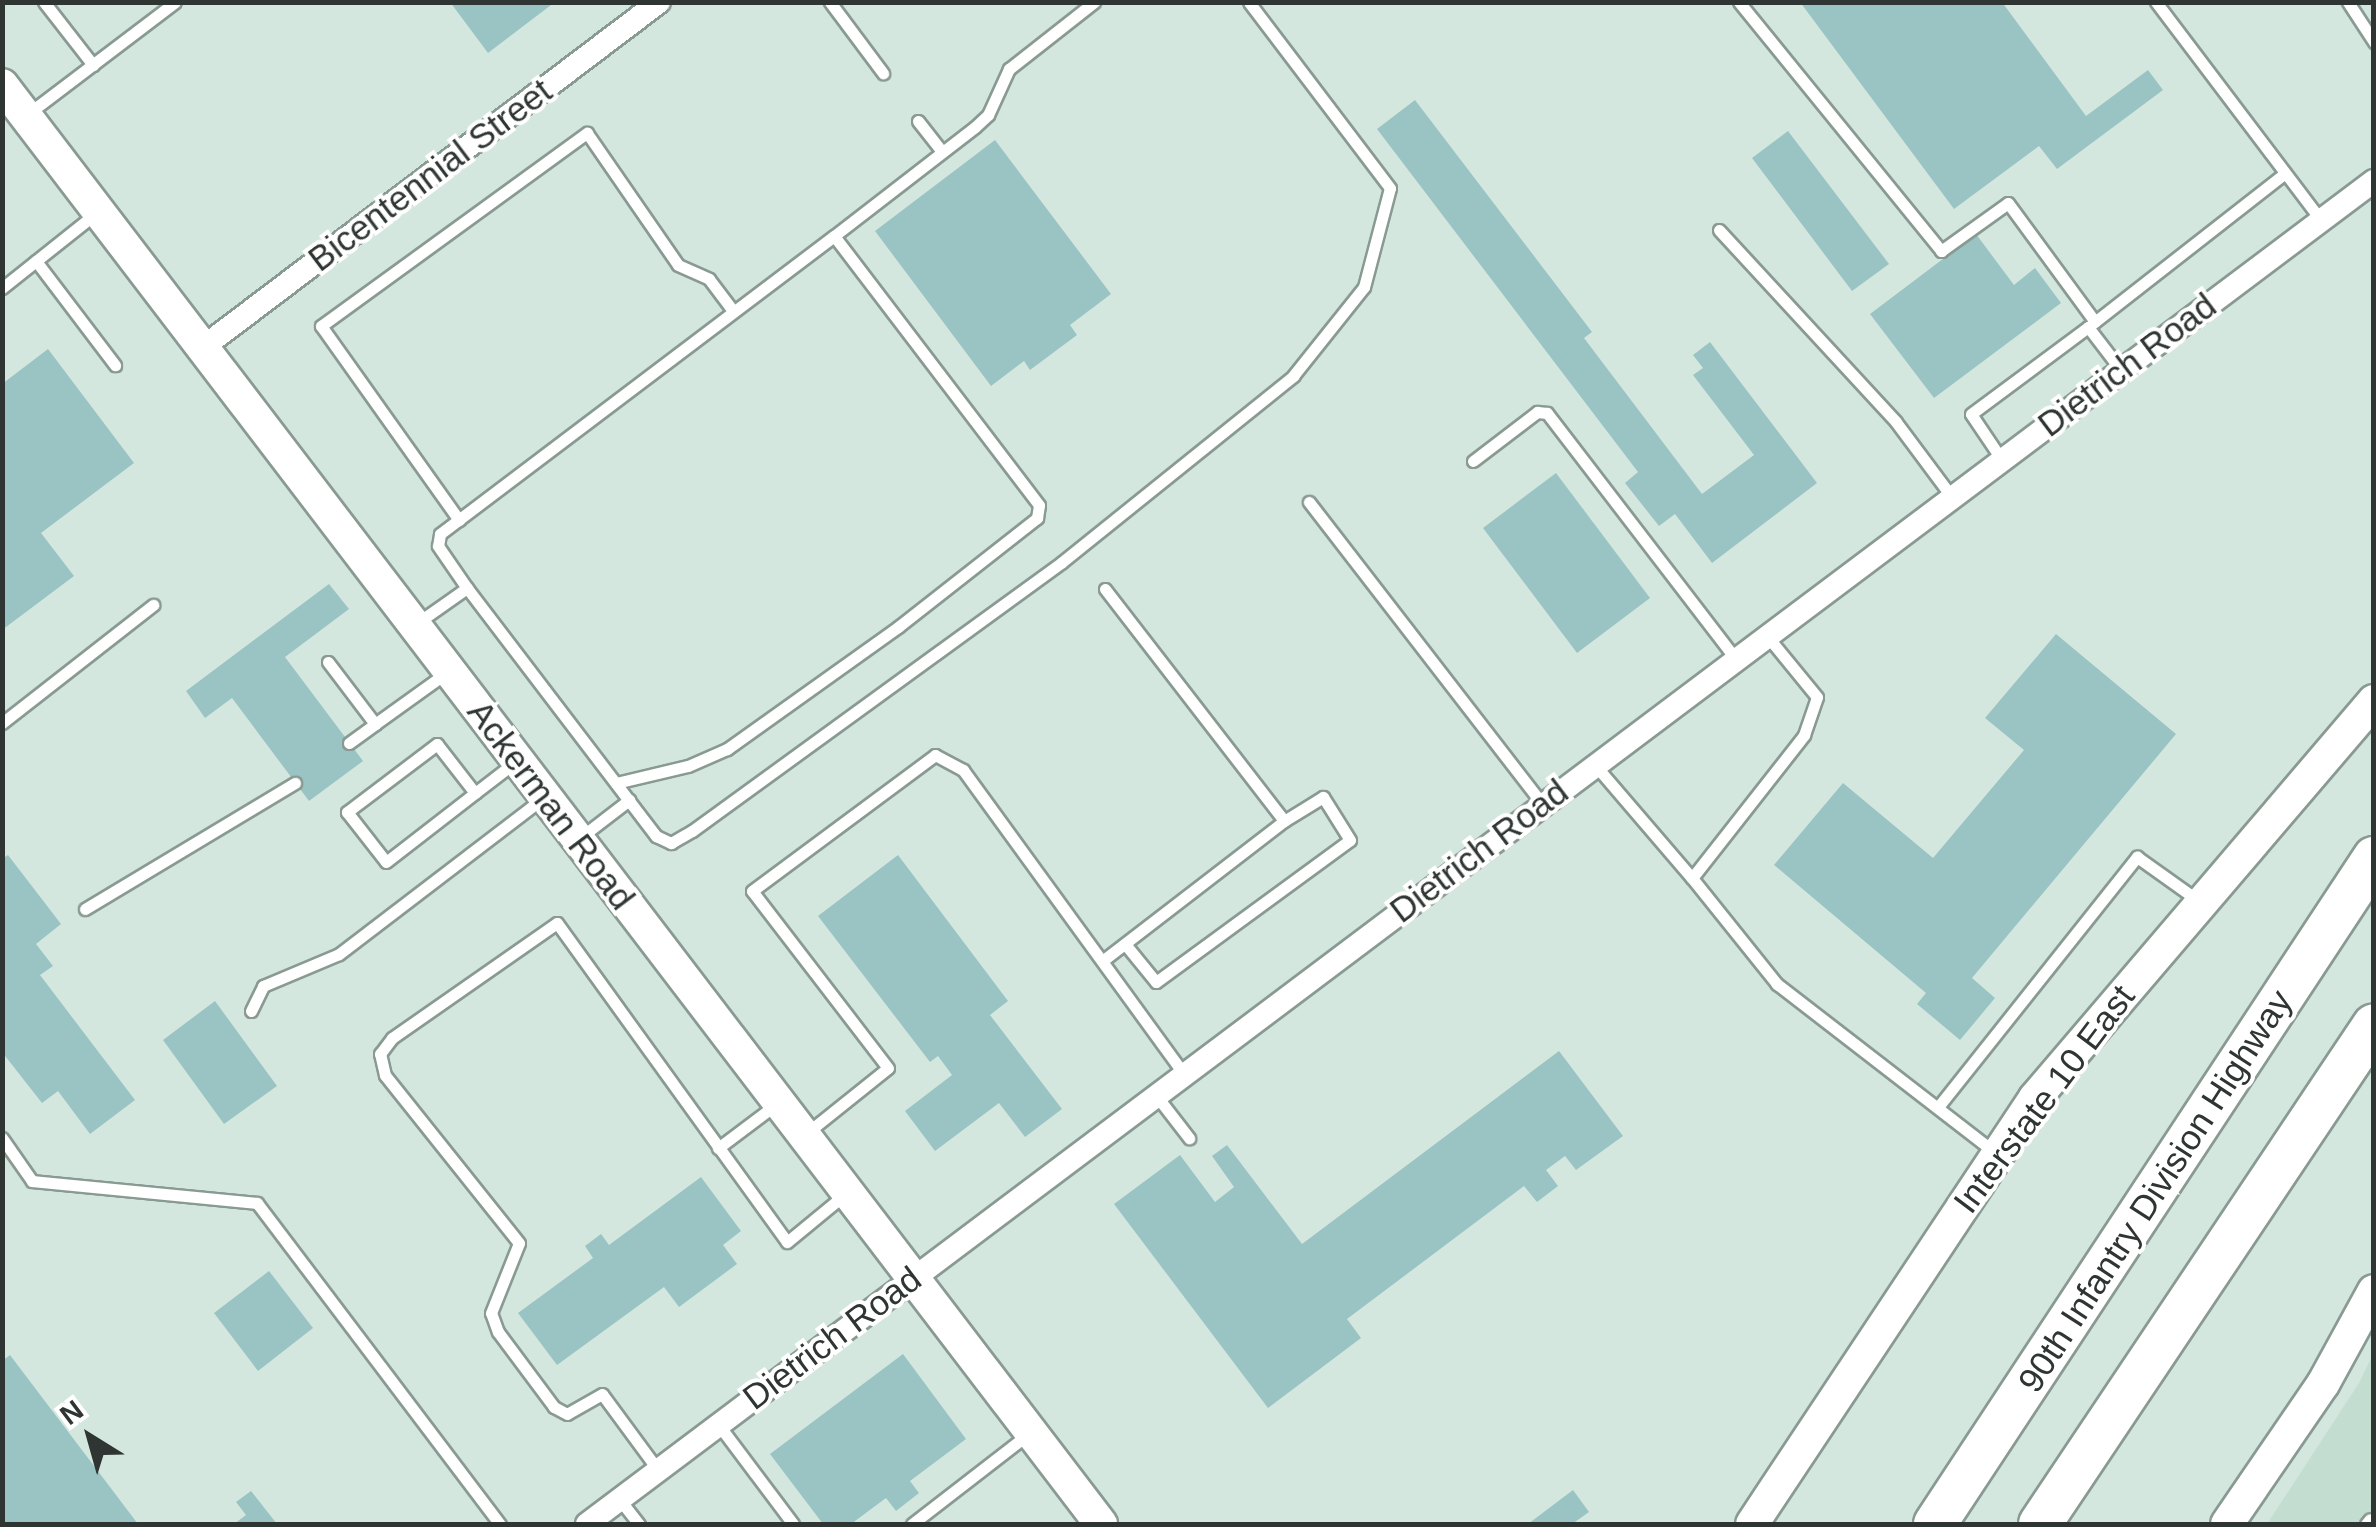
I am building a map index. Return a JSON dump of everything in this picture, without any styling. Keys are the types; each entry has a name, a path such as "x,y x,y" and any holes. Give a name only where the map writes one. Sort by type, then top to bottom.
{"highway":[{"path":"2286,993 2374,844"},
{"name":"90th Infantry Division Highway","path":"1935,1524 2374,858"},
{"path":"2040,1524 2374,1025"},
{"path":"1905,1524 2112,1255"}],"street":[{"name":"Bicentennial Street","path":"202,348 658,2"},
{"name":"Ackerman Road","path":"11,102 1101,1524"},
{"name":"Dietrich Road","path":"587,1524 2374,181"},
{"name":"Interstate 10 East","path":"1752,1524 2035,1098 2374,701"},
{"path":"2227,1524 2323,1384 2374,1291"}],"lane":[{"path":"44,2 93,65"},
{"path":"11,102 93,65 175,2"},
{"path":"830,2 882,73"},
{"path":"1068,2 1077,15"},
{"path":"1094,2 1009,69 988,115 440,534 438,546 467,588 656,836 671,843 692,831 1062,562 1293,376 1364,288 1390,188 1249,2"},
{"path":"1739,2 1941,251 2008,203 2121,370"},
{"path":"2156,2 2321,220"},
{"path":"2348,2 2374,42"},
{"path":"918,121 942,152"},
{"path":"458,520 321,326 586,133 678,265 709,279 732,310"},
{"path":"2002,460 1971,414 2284,174"},
{"path":"2,288 98,212"},
{"path":"1718,230 1896,422 1952,497"},
{"path":"616,783 688,766 727,749 898,628 1040,512 834,236"},
{"path":"36,261 115,365"},
{"path":"1474,461 1536,412 1548,412 1736,659"},
{"path":"1309,502 1542,804"},
{"path":"414,625 467,588"},
{"path":"1105,590 1284,821"},
{"path":"2,722 153,605"},
{"path":"1692,878 1804,735 1818,697 1766,636"},
{"path":"328,662 375,724"},
{"path":"350,743 449,671"},
{"path":"476,793 438,744 347,812 386,862 476,793 517,760"},
{"path":"804,1135 888,1068 752,890 935,755 964,770 1105,959 1183,1073"},
{"path":"1595,764 1777,984 1997,1155"},
{"path":"86,909 295,783"},
{"path":"1105,959 1284,821 1323,797 1350,840 1156,982 1126,944"},
{"path":"251,1011 263,986 340,954 543,798"},
{"path":"577,839 629,800"},
{"path":"1938,1107 2136,857 2200,901"},
{"path":"658,1470 602,1394 568,1414 554,1408 498,1332 491,1312 519,1242 385,1075 380,1054 392,1038 557,923 787,1242 848,1193"},
{"path":"1155,1094 1189,1138"},
{"path":"718,1148 779,1103"},
{"path":"2,1138 32,1181 258,1203 500,1524"},
{"path":"718,1424 794,1524"},
{"path":"912,1524 1030,1432"},
{"path":"620,1500 639,1524"}],"shaded area":[{"path":"2373,1354 2373,1524 2267,1524 2359,1383"}],"building":[{"path":"450,2 555,2 488,53"},
{"path":"1800,2 2002,2 2086,116 2148,70 2163,90 2057,169 2039,146 1954,209"},
{"path":"1415,100 1592,332 1584,338 1702,494 1754,455 1693,375 1703,368 1693,355 1710,342 1817,483 1712,563 1675,514 1659,526 1625,483 1638,472 1377,129"},
{"path":"1788,131 1889,264 1852,291 1752,158"},
{"path":"995,140 1111,294 1070,325 1077,335 1030,370 1024,361 991,386 875,231"},
{"path":"1976,234 2014,285 2035,268 2061,303 1934,398 1870,314"},
{"path":"48,349 134,463 41,533 74,576 2,630 2,384"},
{"path":"1556,473 1650,598 1577,653 1483,528"},
{"path":"329,584 349,609 285,657 363,761 309,801 232,698 205,718 186,691"},
{"path":"2056,634 2176,734 1972,978 1995,998 1960,1040 1917,1004 1926,993 1774,865 1843,783 1933,858 2024,750 1985,718"},
{"path":"8,855 61,924 36,944 53,966 40,975 135,1100 90,1134 58,1091 42,1103 2,1052 2,859"},
{"path":"898,855 1008,1001 990,1015 1062,1109 1025,1137 999,1103 935,1151 905,1111 952,1075 938,1056 930,1062 818,916"},
{"path":"215,1001 277,1086 224,1124 163,1040"},
{"path":"1559,1051 1623,1136 1576,1170 1565,1156 1546,1170 1558,1186 1537,1202 1524,1186 1347,1319 1361,1338 1268,1408 1114,1204 1180,1155 1215,1202 1234,1187 1212,1156 1227,1145 1302,1244"},
{"path":"701,1177 741,1231 723,1245 737,1264 679,1307 664,1287 557,1365 518,1313 593,1258 585,1246 601,1234 609,1245"},
{"path":"269,1271 313,1328 258,1371 214,1313"},
{"path":"903,1354 966,1439 910,1481 919,1493 896,1511 886,1498 851,1524 823,1524 770,1454"},
{"path":"10,1355 138,1524 2,1524 2,1361"},
{"path":"1573,1490 1589,1512 1572,1524 1528,1524"},
{"path":"251,1491 277,1524 234,1524 246,1515 236,1502"}]}
